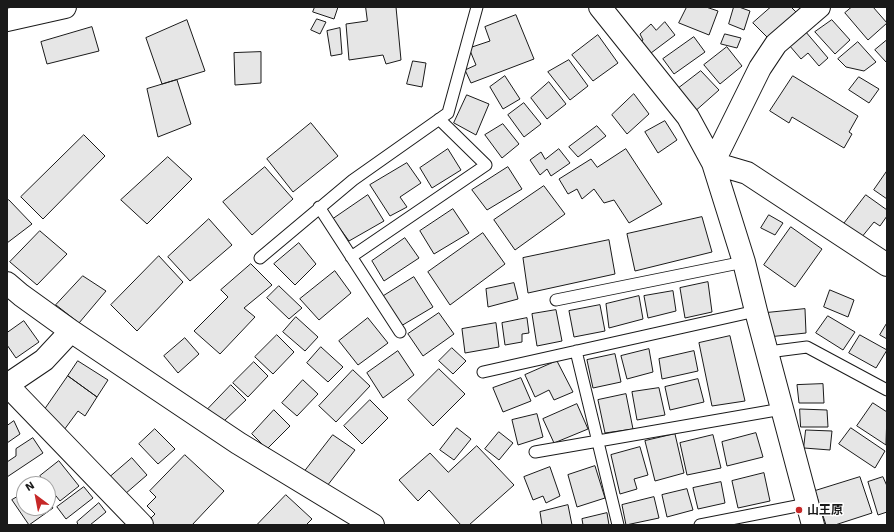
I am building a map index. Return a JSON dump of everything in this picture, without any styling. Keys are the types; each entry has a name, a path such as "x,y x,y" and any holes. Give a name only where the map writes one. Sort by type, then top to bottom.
{"street":[{"path":"7,20 64,7"},
{"path":"600,7 688,117 713,163 744,262 813,525"},
{"path":"713,163 760,68 776,44 818,7"},
{"path":"713,163 747,173 884,257"},
{"path":"7,283 21,296 71,331 238,443 374,525"},
{"path":"71,331 44,360 7,385 142,525"}],"lane":[{"path":"260,258 352,180 448,113 477,7"},
{"path":"352,257 486,165 439,120"},
{"path":"319,207 400,332"},
{"path":"556,300 744,262"},
{"path":"483,372 756,311"},
{"path":"768,352 806,347 887,390"},
{"path":"576,351 618,525"},
{"path":"535,452 782,409"},
{"path":"700,525 807,504"}],"building":[{"path":"315,7 338,7 334,19 313,12"},
{"path":"366,7 396,7 401,60 386,64 383,55 349,60 346,24 367,21"},
{"path":"687,7 706,7 718,11 709,35 679,23"},
{"path":"734,7 739,7 750,11 744,30 729,24"},
{"path":"771,7 791,7 797,13 768,38 753,23"},
{"path":"852,7 873,7 887,23 868,40 845,13"},
{"path":"516,15 534,59 471,83 465,70 476,65 469,48 490,41 485,27"},
{"path":"317,19 326,22 320,34 311,30"},
{"path":"187,20 205,71 162,84 146,38"},
{"path":"832,20 850,40 835,54 815,32"},
{"path":"665,22 675,35 647,56 638,44 643,40 640,34 651,24 656,30"},
{"path":"92,27 99,51 47,64 41,42"},
{"path":"340,28 342,54 331,56 327,31"},
{"path":"805,31 828,58 819,66 808,53 801,59 789,45"},
{"path":"725,34 741,38 737,48 721,44"},
{"path":"598,35 618,63 593,81 572,55"},
{"path":"694,37 705,52 674,74 663,59"},
{"path":"887,40 887,61 886,62 875,50"},
{"path":"858,42 876,62 864,71 846,67 838,59"},
{"path":"727,47 742,66 720,84 704,65"},
{"path":"261,52 261,83 235,85 234,53"},
{"path":"569,60 588,86 570,100 548,72"},
{"path":"413,61 426,63 422,87 407,84"},
{"path":"701,71 719,90 693,113 675,91"},
{"path":"505,76 520,99 503,109 490,87"},
{"path":"793,76 858,116 849,132 852,134 844,148 792,117 789,123 770,111"},
{"path":"859,77 879,89 869,103 849,90"},
{"path":"177,80 191,124 158,137 147,89"},
{"path":"549,82 566,104 547,119 531,98"},
{"path":"634,94 649,114 627,134 612,115"},
{"path":"467,95 489,104 476,135 454,123"},
{"path":"524,103 541,124 524,137 508,115"},
{"path":"665,121 677,140 658,153 645,132"},
{"path":"311,123 338,156 293,192 267,159"},
{"path":"503,124 519,144 502,158 485,135"},
{"path":"597,126 606,136 578,157 569,147"},
{"path":"84,135 105,156 43,219 21,197"},
{"path":"448,149 461,170 432,188 420,168"},
{"path":"559,149 570,163 551,176 547,169 540,175 530,160 541,152 545,159"},
{"path":"626,149 662,204 629,223 614,200 604,203 594,189 582,199 577,189 568,194 559,179 591,159 597,167"},
{"path":"168,157 192,179 147,224 121,200"},
{"path":"407,163 421,183 400,197 407,207 390,216 370,185"},
{"path":"265,167 293,199 252,235 223,202"},
{"path":"508,167 522,189 487,210 472,190"},
{"path":"887,171 887,199 874,190"},
{"path":"544,186 565,214 515,250 494,220"},
{"path":"368,195 384,221 349,241 333,219"},
{"path":"866,195 887,210 887,216 880,226 874,222 861,238 843,225"},
{"path":"9,200 32,224 7,243 7,201"},
{"path":"453,209 469,233 434,254 420,231"},
{"path":"769,215 783,223 775,235 761,228"},
{"path":"702,217 712,252 635,271 627,234"},
{"path":"209,219 232,245 190,281 168,257"},
{"path":"791,227 822,249 795,287 764,265"},
{"path":"40,231 67,254 37,285 10,262"},
{"path":"483,233 505,264 450,305 428,272"},
{"path":"405,238 419,258 384,281 372,261"},
{"path":"609,240 615,274 528,293 523,258"},
{"path":"299,243 316,264 295,285 274,264"},
{"path":"159,256 183,282 137,331 111,305"},
{"path":"251,264 272,285 244,308 255,317 220,354 194,331 228,297 221,290"},
{"path":"335,271 351,293 319,320 300,299"},
{"path":"83,276 106,291 79,323 56,305"},
{"path":"414,277 433,307 401,326 382,297"},
{"path":"708,282 712,312 685,318 680,288"},
{"path":"514,283 518,299 488,307 486,289"},
{"path":"279,286 302,308 289,319 267,298"},
{"path":"830,290 854,300 848,317 824,307"},
{"path":"673,291 676,311 648,318 644,296"},
{"path":"639,296 643,319 609,328 606,304"},
{"path":"600,305 605,331 574,337 569,311"},
{"path":"805,309 806,333 768,337 766,313"},
{"path":"556,310 562,341 537,346 532,314"},
{"path":"439,313 454,334 423,356 408,334"},
{"path":"828,316 855,332 843,350 816,333"},
{"path":"296,317 318,337 305,351 283,332"},
{"path":"368,318 388,343 358,365 339,341"},
{"path":"527,318 529,333 522,334 522,342 505,345 502,323"},
{"path":"24,321 39,342 16,358 7,345 7,333"},
{"path":"496,323 499,347 465,353 462,329"},
{"path":"887,323 887,339 880,335"},
{"path":"277,335 294,352 273,374 255,357"},
{"path":"860,335 887,350 876,368 849,353"},
{"path":"730,336 745,401 712,406 699,343"},
{"path":"185,338 199,354 178,373 164,356"},
{"path":"321,347 343,367 328,382 307,363"},
{"path":"452,348 466,361 453,374 439,361"},
{"path":"649,349 653,372 627,379 621,356"},
{"path":"398,351 414,375 383,398 367,373"},
{"path":"694,351 698,371 662,379 659,359"},
{"path":"615,354 621,382 593,388 587,360"},
{"path":"78,361 108,380 97,397 68,376"},
{"path":"557,361 573,392 554,400 549,390 535,397 525,375"},
{"path":"254,362 268,376 248,397 233,383"},
{"path":"439,369 465,394 433,426 408,400"},
{"path":"353,370 370,386 336,422 319,406"},
{"path":"68,376 97,397 85,416 78,411 64,430 41,415"},
{"path":"521,378 531,401 503,412 493,388"},
{"path":"698,379 704,402 670,410 665,387"},
{"path":"303,380 318,394 297,416 282,403"},
{"path":"823,384 824,403 799,403 797,385"},
{"path":"231,385 246,400 223,422 208,409"},
{"path":"659,388 665,415 637,420 632,392"},
{"path":"626,394 633,429 605,433 598,400"},
{"path":"370,400 388,418 362,444 344,426"},
{"path":"873,403 887,412 886,445 857,426"},
{"path":"577,404 588,429 554,443 543,419"},
{"path":"800,409 827,410 828,427 801,427"},
{"path":"274,410 290,426 267,449 252,434"},
{"path":"537,414 543,437 518,445 512,420"},
{"path":"14,421 20,434 7,443 7,426"},
{"path":"457,428 471,439 454,460 440,450"},
{"path":"851,428 885,451 875,468 839,444"},
{"path":"155,429 175,449 158,464 139,444"},
{"path":"806,430 832,431 830,450 804,448"},
{"path":"499,432 513,443 499,460 485,449"},
{"path":"756,433 763,457 727,466 722,442"},
{"path":"675,434 684,473 655,481 645,441"},
{"path":"333,435 355,450 327,486 305,471"},
{"path":"713,435 721,468 687,475 680,443"},
{"path":"33,438 43,453 7,477 7,462 16,456 16,449"},
{"path":"477,446 514,485 469,525 461,525 429,490 418,501 399,480 430,453 448,472"},
{"path":"640,447 648,475 634,479 637,489 620,494 611,455"},
{"path":"185,455 224,491 192,525 153,525 148,521 155,514 147,506 156,497 150,491"},
{"path":"132,458 147,475 125,494 110,477"},
{"path":"59,461 79,486 60,501 56,496 56,476 40,476"},
{"path":"595,466 605,498 577,507 568,475"},
{"path":"550,467 560,496 546,503 543,496 533,500 524,477"},
{"path":"764,473 770,501 738,508 732,481"},
{"path":"860,477 872,513 835,525 826,525 815,491"},
{"path":"883,477 887,486 887,512 878,515 868,482"},
{"path":"721,482 725,503 698,509 693,488"},
{"path":"84,487 93,498 66,519 57,507"},
{"path":"687,489 693,510 667,517 662,495"},
{"path":"286,495 312,519 306,525 257,525"},
{"path":"654,497 659,518 626,525 622,505"},
{"path":"16,498 16,506 12,500"},
{"path":"99,503 106,512 90,525 78,525 77,522"},
{"path":"568,505 572,525 542,525 540,512"},
{"path":"607,513 609,525 583,525 582,519"},
{"path":"23,516 42,516 29,525"}],"place":[{"name":"山王原","path":"799,510"}]}
